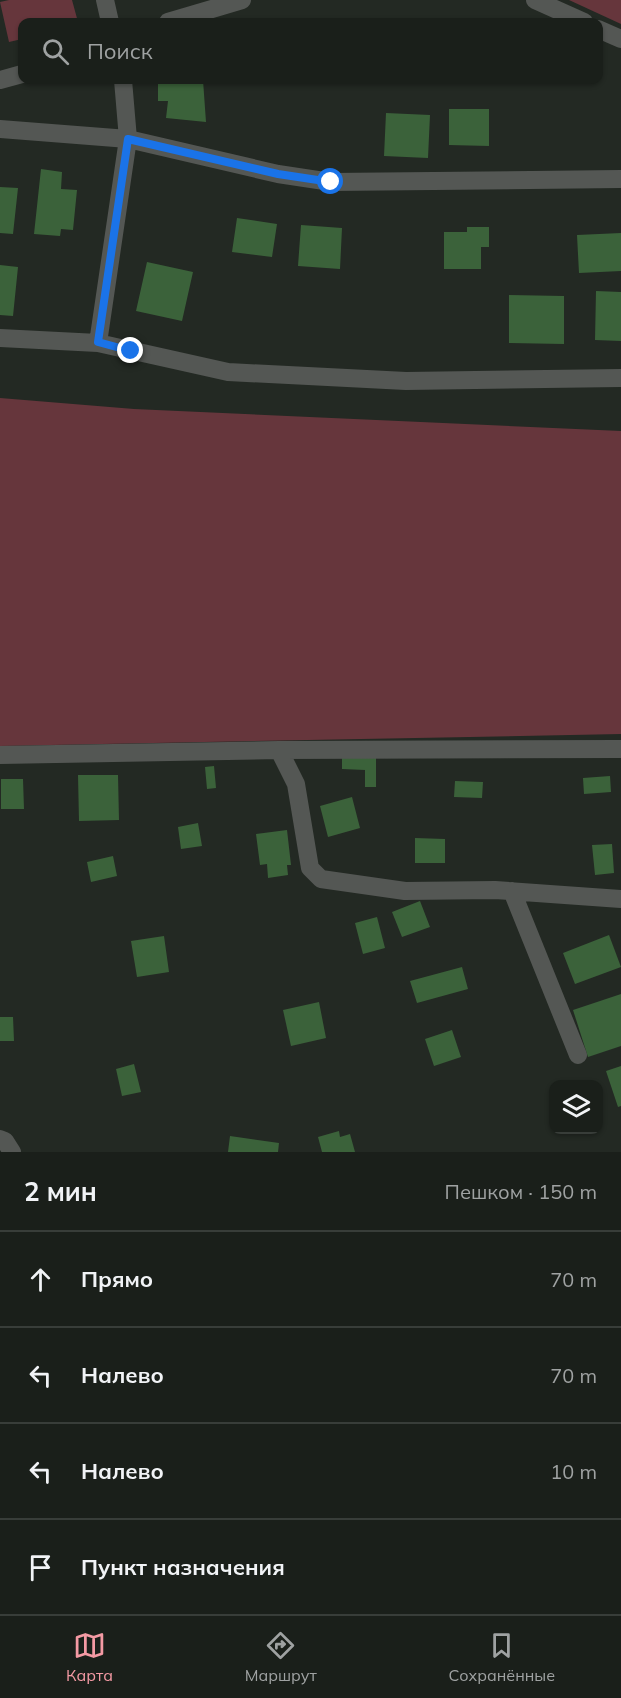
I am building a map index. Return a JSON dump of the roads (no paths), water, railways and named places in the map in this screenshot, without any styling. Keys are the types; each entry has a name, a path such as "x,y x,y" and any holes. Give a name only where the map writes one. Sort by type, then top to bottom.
{"street":[{"path":"105,0 109,18"},
{"path":"181,18 242,0"},
{"path":"535,0 575,18"},
{"path":"603,31 621,39"},
{"path":"0,80 18,75"},
{"path":"98,342 128,139 123,84"},
{"path":"0,129 128,139 278,174 331,182 621,179"},
{"path":"0,338 98,342 228,372 406,381 621,378"},
{"path":"0,755 279,750 621,749"},
{"path":"279,750 296,784 310,868 321,879 405,891 512,891 621,899"},
{"path":"512,891 578,1056"},
{"path":"0,1139 5,1141 12,1152"}]}
